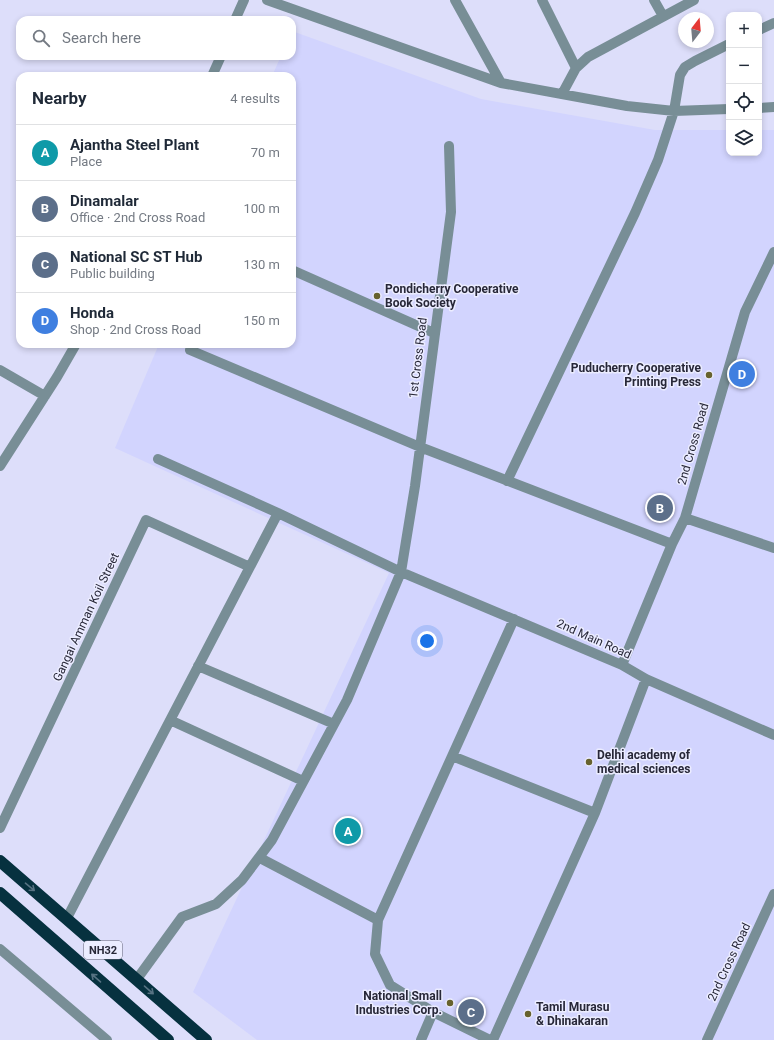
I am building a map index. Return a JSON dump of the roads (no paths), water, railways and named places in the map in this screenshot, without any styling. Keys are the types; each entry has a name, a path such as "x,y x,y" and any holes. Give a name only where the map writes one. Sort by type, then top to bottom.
{"highway":[{"name":"NH32","path":"0,862 67,918 206,1040"},
{"name":"NH32","path":"0,893 168,1040"}],"street":[{"path":"237,16 244,0"},
{"path":"267,0 501,83 627,106 674,111 726,109"},
{"path":"456,0 501,83"},
{"path":"654,0 664,16"},
{"path":"562,94 576,68 598,50 694,0"},
{"path":"544,1 576,68"},
{"path":"762,29 774,23"},
{"path":"507,481 635,213 658,160 674,111 676,88 680,75 685,67 726,46"},
{"path":"214,72 218,60"},
{"path":"762,108 774,107"},
{"name":"1st Cross Road","path":"137,979 182,917 216,904 242,880 272,840 347,700 401,572 420,448 451,212 449,146"},
{"name":"2nd Cross Road","path":"622,664 672,544 686,518 745,312 774,252"},
{"path":"296,272 434,333"},
{"path":"0,466 74,348"},
{"path":"190,350 420,448 672,544"},
{"path":"0,370 45,396"},
{"name":"2nd Main Road","path":"158,459 278,513 401,572 622,664 646,679 774,735"},
{"path":"67,918 278,513"},
{"path":"686,518 774,548"},
{"name":"Gangai Amman Koil Street","path":"0,828 146,520 250,566"},
{"path":"514,619 378,920 375,954 390,985 433,1012 492,1040 595,813 646,679"},
{"path":"198,666 334,724"},
{"path":"170,720 303,781"},
{"path":"452,756 595,813"},
{"path":"260,858 378,920"},
{"name":"2nd Cross Road","path":"707,1040 774,894"},
{"path":"0,949 107,1040"},
{"path":"422,1040 433,1012"}],"place":[{"name":"Pondicherry Cooperative Book Society","path":"377,296"},
{"name":"Honda","path":"742,374"},
{"name":"Puducherry Cooperative Printing Press","path":"709,375"},
{"name":"Dinamalar","path":"660,508"},
{"name":"Delhi academy of medical sciences","path":"589,762"},
{"name":"Ajantha Steel Plant","path":"348,831"},
{"name":"National Small Industries Corp.","path":"450,1003"},
{"name":"National SC ST Hub","path":"471,1012"},
{"name":"Tamil Murasu & Dhinakaran","path":"528,1014"}]}
